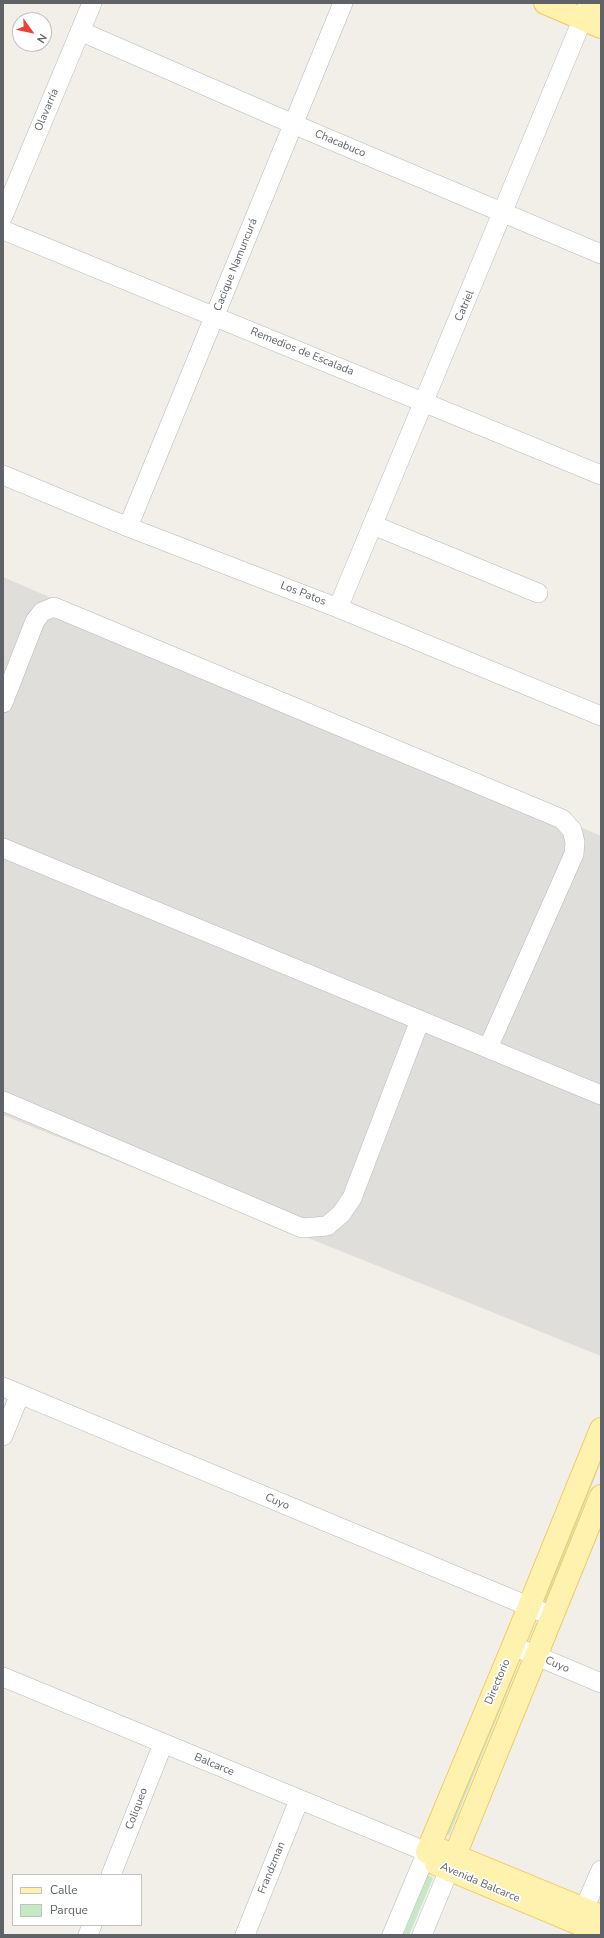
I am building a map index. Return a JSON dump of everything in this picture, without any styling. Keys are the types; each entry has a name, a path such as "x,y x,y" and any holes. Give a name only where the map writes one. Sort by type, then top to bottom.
{"main road":[{"path":"546,3 591,13 601,7"},
{"name":"Directorio","path":"427,1852 599,1438"},
{"path":"452,1862 601,1496"},
{"name":"Avenida Balcarce","path":"427,1852 436,1865 452,1862 593,1913"},
{"name":"Avenida Balcarce","path":"452,1862 601,1933"}],"street":[{"name":"Olavarría","path":"3,216 92,3"},
{"name":"Cacique Namuncurá","path":"128,527 343,3"},
{"name":"Catriel","path":"338,608 504,213 591,13"},
{"name":"Chacabuco","path":"80,31 293,124 601,254"},
{"name":"Remedios de Escalada","path":"3,230 601,475"},
{"name":"Los Patos","path":"3,475 128,527 338,608 601,715"},
{"path":"373,525 538,593"},
{"path":"3,703 35,621 42,612 54,607 562,819 572,830 575,842 574,854 488,1048"},
{"path":"3,848 601,1094"},
{"path":"3,1101 302,1228 327,1226 341,1214 352,1198 420,1020"},
{"name":"Cuyo","path":"3,1387 552,1616"},
{"path":"3,1436 20,1394"},
{"name":"Cuyo","path":"513,1646 601,1683"},
{"name":"Balcarce","path":"3,1676 163,1744 427,1852"},
{"name":"Coliqueo","path":"111,1874 163,1744"},
{"name":"Frandzman","path":"245,1935 299,1800"},
{"name":"Directorio","path":"392,1935 427,1852"},
{"path":"422,1935 452,1862"},
{"path":"593,1913 601,1870"}],"shaded area":[{"path":"3,577 601,836 601,1356 3,1115"}],"green space":[{"path":"595,1462 600,1464 545,1605 540,1603"},
{"path":"511,1669 516,1671 449,1835 443,1833"},
{"path":"428,1875 433,1878 409,1935 403,1935"}]}
